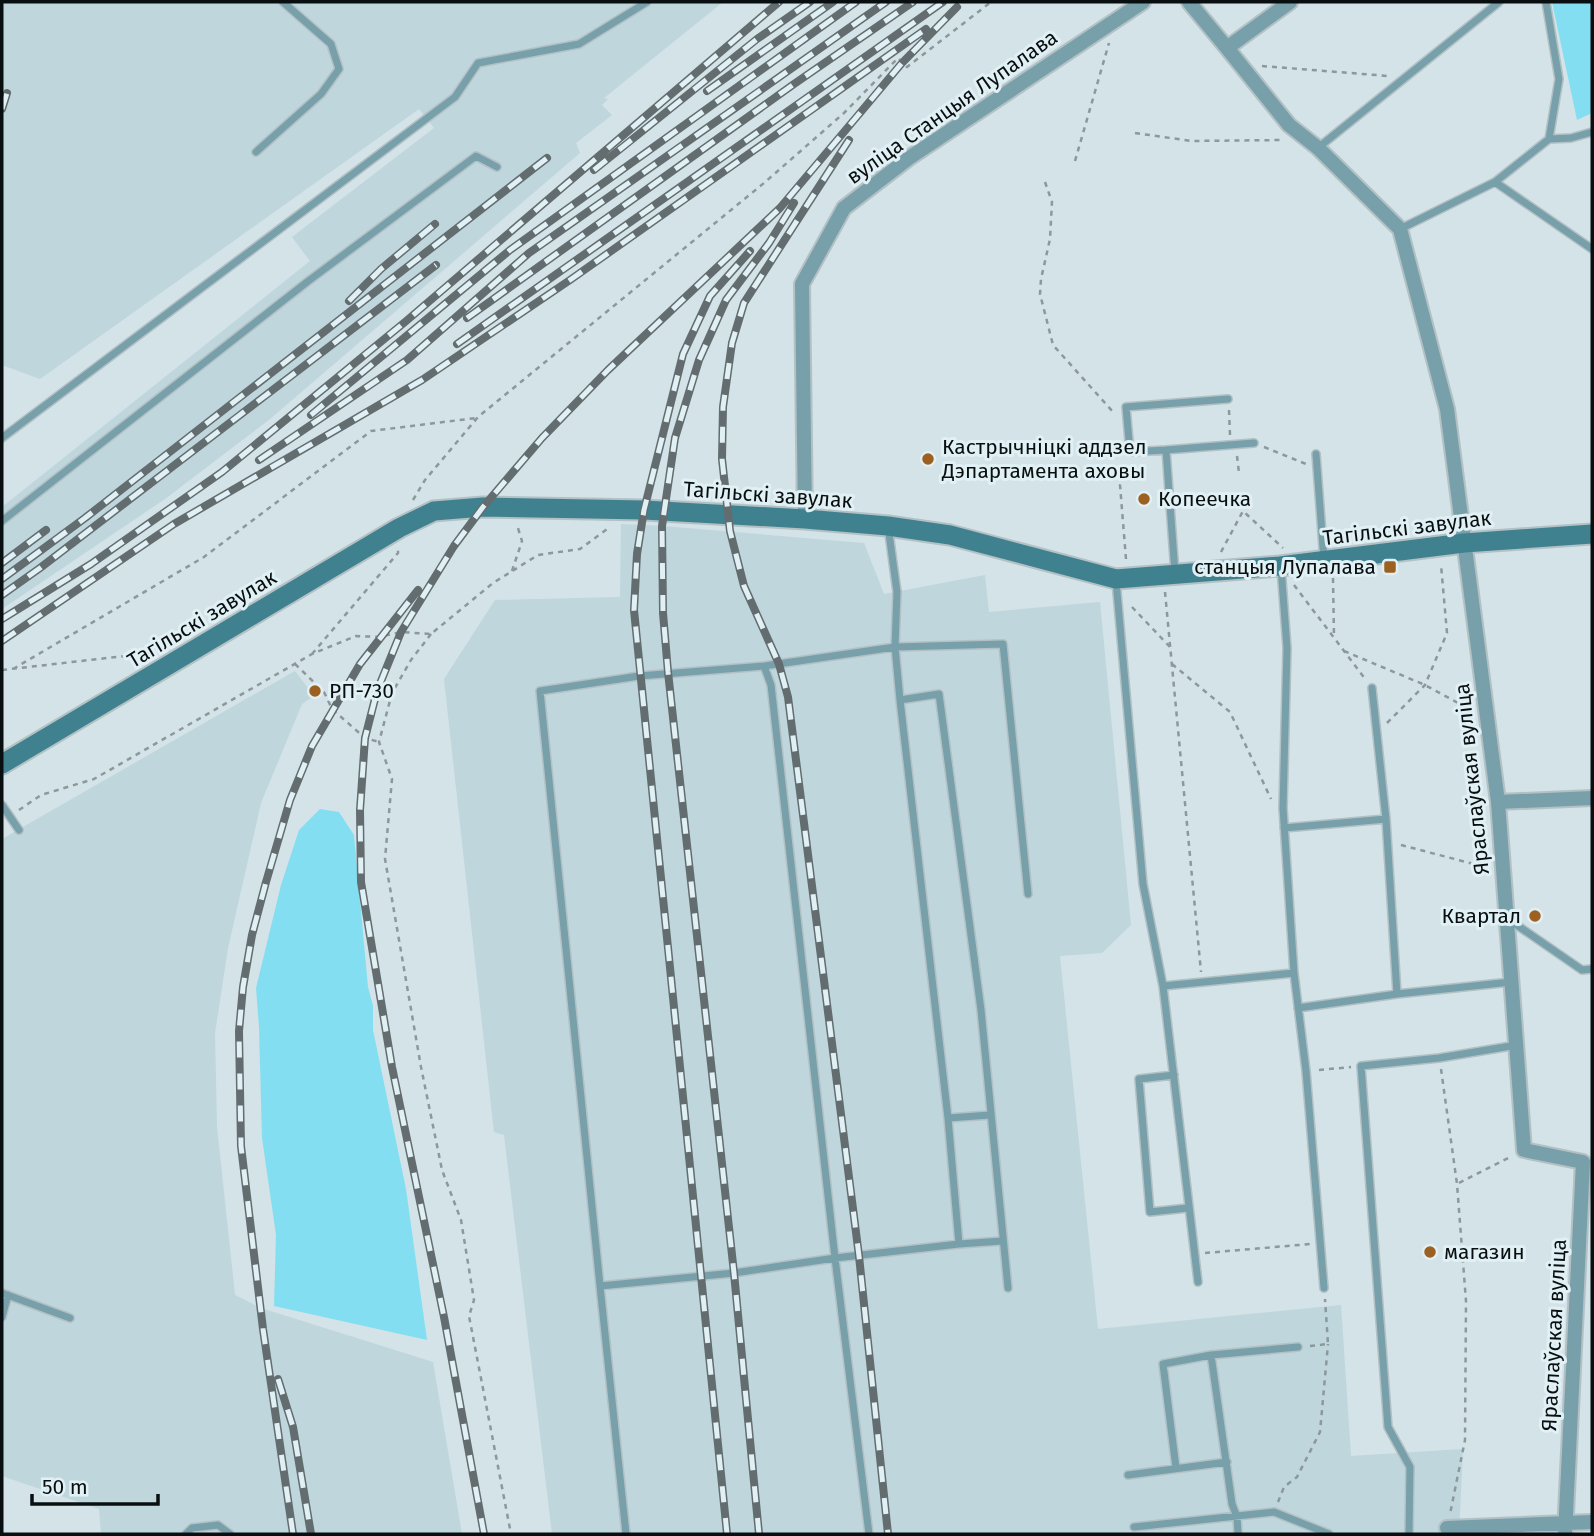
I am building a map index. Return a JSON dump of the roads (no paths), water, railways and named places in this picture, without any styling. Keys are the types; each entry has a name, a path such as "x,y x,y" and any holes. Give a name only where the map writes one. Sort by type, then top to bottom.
{"main road":[{"name":"Тагільскі завулак","path":"2,764 399,528 434,511 483,507 631,509 888,526 950,535 1120,583 1282,557 1329,560 1464,543 1592,534"}],"street":[{"name":"вуліца Станцыя Лупалава","path":"805,519 802,284 844,208 909,158 1143,2"},
{"path":"1189,2 1289,125 1400,229"},
{"path":"1227,48 1290,2"},
{"name":"Яраслаўская вуліца","path":"1400,229 1447,409 1498,802 1524,1150 1588,1162 1565,1528"},
{"path":"1498,802 1592,799"},
{"path":"1442,1531 1565,1528 1592,1521"}],"lane":[{"path":"256,152 321,94 339,69 331,44 283,2"},
{"path":"2,438 455,97 478,63 579,44 647,2"},
{"path":"1312,144 1406,77 1499,2"},
{"path":"1546,2 1559,79 1549,139"},
{"path":"1400,229 1495,182 1549,139 1571,138 1592,132"},
{"path":"2,521 296,290 476,156 497,167"},
{"path":"1495,182 1592,248"},
{"path":"1228,399 1126,407 1130,452 1254,443"},
{"path":"1166,450 1169,575"},
{"path":"1316,454 1329,560"},
{"path":"888,526 897,592 895,647 900,700 948,1118 959,1244"},
{"path":"1282,557 1287,648 1284,828 1294,974 1306,1071 1324,1289"},
{"path":"1120,583 1143,884 1163,986 1198,1282"},
{"path":"626,1534 540,691 668,672 764,666 895,647 1003,644 1028,894"},
{"path":"764,666 771,685 835,1258 869,1534"},
{"path":"1372,688 1386,819 1396,994"},
{"path":"900,700 939,694 981,1010 1008,1288"},
{"path":"2,804 19,830"},
{"path":"1284,828 1386,819"},
{"path":"1507,919 1582,970 1592,969"},
{"path":"1163,986 1294,974"},
{"path":"1298,1008 1511,982"},
{"path":"1409,1534 1410,1467 1388,1427 1361,1066 1439,1058 1517,1045"},
{"path":"1174,1075 1139,1079 1150,1212 1188,1208"},
{"path":"948,1118 990,1115"},
{"path":"600,1286 1002,1241"},
{"path":"2,1317 5,1294 71,1318"},
{"path":"1176,1468 1163,1364 1212,1355 1298,1347"},
{"path":"1212,1355 1238,1534"},
{"path":"1128,1475 1227,1462"},
{"path":"1134,1527 1274,1512 1329,1534"},
{"path":"186,1534 192,1528 218,1525 230,1534"}],"railway":[{"path":"2,619 91,564 222,472 405,322 779,2"},
{"path":"594,170 757,39 810,2"},
{"path":"707,91 833,2"},
{"path":"311,415 510,250 856,2"},
{"path":"259,460 407,360 529,253 886,2"},
{"path":"467,318 913,2"},
{"path":"457,344 943,2"},
{"path":"484,1534 444,1317 392,1067 361,882 360,810 365,738 377,691 401,632 454,546 483,507 542,438 608,370 780,208 902,63 957,7"},
{"path":"2,641 174,524 422,380 570,280 926,29"},
{"path":"2,109 7,93"},
{"path":"849,140 744,303 732,343 723,407 722,459 730,531 744,586 779,664 788,697 859,1256 888,1534"},
{"path":"2,579 85,518 547,158"},
{"path":"759,1534 734,1273 668,672 663,613 662,526 675,438 699,360 726,300 769,243 794,203"},
{"path":"349,301 381,269 435,224"},
{"path":"727,1534 634,610 637,554 644,510 683,354 710,296 750,251"},
{"path":"2,595 436,265"},
{"path":"2,563 46,530"},
{"path":"293,1534 263,1329 241,1146 239,1031 243,987 252,935 266,882 290,800 312,746 360,664 418,590"},
{"path":"278,1379 293,1427 311,1534"}],"place":[{"name":"Кастрычніцкі аддзел Дэпартамента аховы","path":"928,459"},
{"name":"Копеечка","path":"1144,499"},
{"name":"станцыя Лупалава","path":"1390,567"},
{"name":"РП-730","path":"315,691"},
{"name":"Квартал","path":"1535,916"},
{"name":"магазин","path":"1430,1252"}]}
